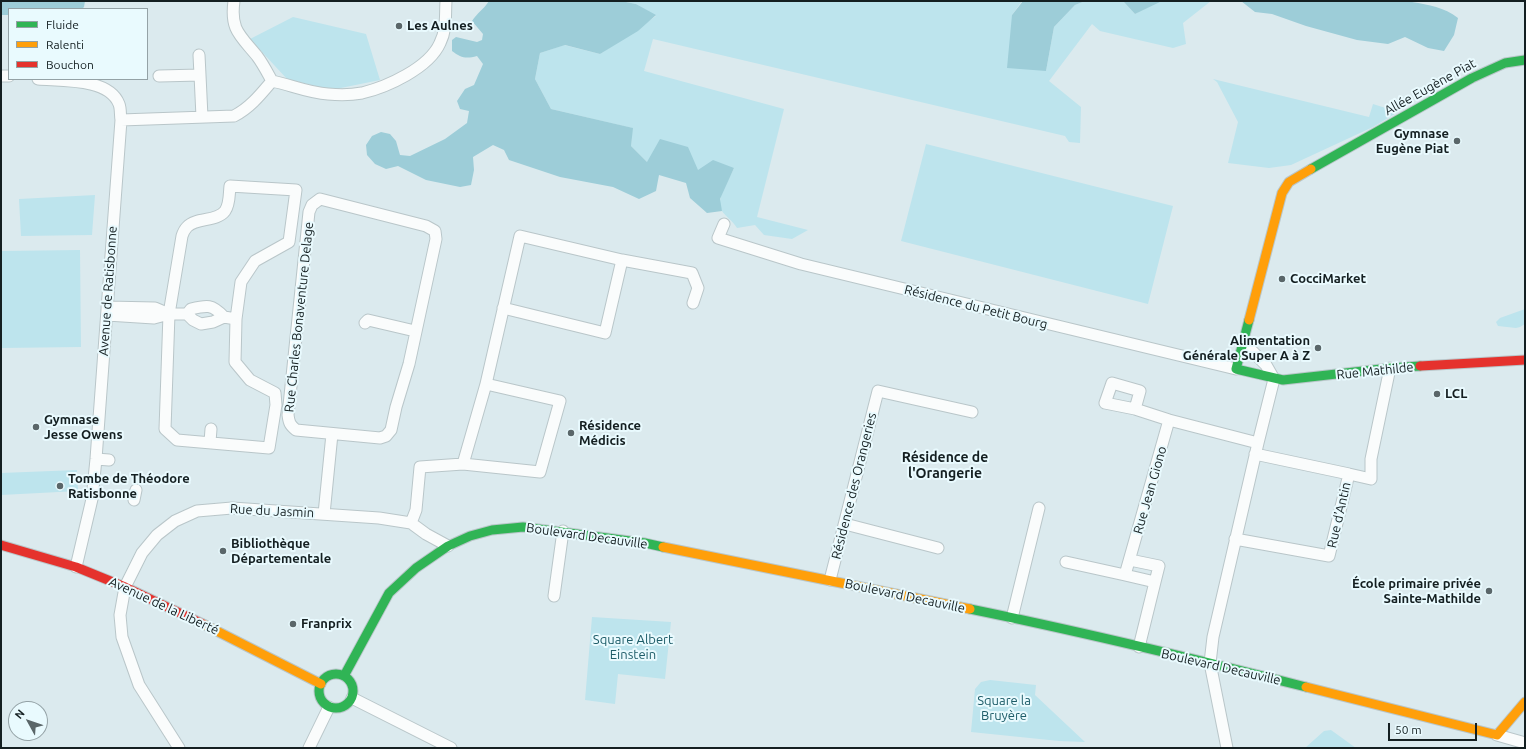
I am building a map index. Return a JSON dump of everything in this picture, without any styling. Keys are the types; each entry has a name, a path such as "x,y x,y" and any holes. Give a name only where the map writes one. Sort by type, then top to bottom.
{"street":[{"path":"234,1 232,15 238,34 257,57 272,81 308,91 343,95 361,93 379,88 403,77 432,56 440,45 444,33 447,19 446,1"},
{"path":"199,55 202,117"},
{"name":"Allée Eugène Piat","path":"1243,342 1282,193 1289,182 1472,78 1505,63 1525,60"},
{"path":"159,76 200,75"},
{"name":"Avenue de Ratisbonne","path":"49,80 94,84 106,89 115,97 120,105 121,120 92,499 76,566"},
{"path":"121,120 234,116 242,112 272,81"},
{"path":"118,156 130,157"},
{"path":"230,186 296,190 289,242 255,261 241,282 236,319 235,362 250,380 275,393 276,405 269,448 177,440 165,429 172,408 169,314 182,236 187,227 196,222 220,215 225,211 228,203 230,186"},
{"name":"Rue Charles Bonaventure Delage","path":"320,199 426,226 435,231 436,239 409,364 391,430 386,436 380,438 332,434 296,430 289,423 288,415 309,212 315,201 320,199"},
{"name":"Résidence du Petit Bourg","path":"724,224 718,238 801,264 1236,369"},
{"path":"463,464 486,384 520,236 622,260 692,272 698,288 693,303"},
{"path":"504,308 605,333 622,260"},
{"path":"187,314 190,309 205,306 217,309 224,317"},
{"path":"107,311 155,308 169,314 187,314 193,320 201,324 213,322 224,317 236,319"},
{"path":"365,323 368,320 415,331"},
{"path":"1236,369 1243,342"},
{"path":"1227,748 1210,663 1213,637 1256,448 1274,379 1266,365 1243,342"},
{"name":"Rue Mathilde","path":"1236,369 1283,380 1390,368 1525,360"},
{"path":"1349,474 1371,479 1372,459 1390,368"},
{"path":"411,523 416,510 420,467 463,464 540,472 560,401 486,384"},
{"name":"Résidence des Orangeries","path":"830,580 878,391 972,412"},
{"path":"1135,409 1256,448"},
{"name":"Rue Jean Giono","path":"1125,575 1169,420"},
{"path":"210,442 211,429"},
{"path":"324,514 332,434"},
{"name":"Rue d'Antin","path":"1236,539 1329,556 1349,474 1256,448"},
{"path":"96,459 109,460"},
{"name":"Rue du Jasmin","path":"179,748 139,685 122,637 120,615 125,587 142,554 157,536 175,521 197,512 232,508 379,518 411,523 426,534 448,546"},
{"path":"1012,618 1039,508"},
{"path":"845,524 938,548"},
{"name":"Boulevard Decauville","path":"344,676 389,593 416,568 448,546 470,536 500,529 522,527 563,531 645,543 1012,618 1210,663 1525,743"},
{"path":"554,596 563,531"},
{"name":"Avenue de la Liberté","path":"1,545 76,566 125,587 212,628 321,684"},
{"path":"1130,560 1159,566 1140,647"},
{"path":"1066,562 1156,582"},
{"path":"333,675 344,676 353,686 352,698 346,706 340,708 329,707 320,696 319,690 321,684 327,677 333,675"},
{"path":"352,698 451,748"},
{"path":"1497,735 1525,702"},
{"path":"309,748 329,707"}],"green space":[{"path":"621,1 1022,1 1012,15 1046,71 1054,27 1075,5 1085,1 1123,1 1135,14 1160,1 1211,1 1183,23 1186,44 1173,48 1100,31 1092,24 1049,81 1081,107 1080,143 1069,142 1065,136 653,39 644,71 784,109 757,217 808,230 792,239 764,235 755,225 737,228 723,213 720,206 721,194 734,168 698,170 647,162 631,146 632,128 551,109 535,79 540,53 564,45 600,54 656,16 636,4"},
{"path":"293,17 366,34 380,80 331,90 287,79 250,39"},
{"path":"1213,79 1369,117 1373,104 1398,112 1373,127 1291,165 1269,168 1228,163 1238,122 1217,82"},
{"path":"926,144 1173,206 1148,304 901,241"},
{"path":"95,195 92,235 21,236 19,199"},
{"path":"80,250 81,347 1,348 1,251"},
{"path":"1525,309 1525,324 1516,328 1498,326 1496,322 1500,318"},
{"path":"77,470 78,491 1,495 1,473"},
{"name":"Square Albert Einstein","path":"592,617 671,622 665,679 618,674 615,704 585,700"},
{"name":"Square la Bruyère","path":"990,680 1036,685 1035,695 1085,742 1059,741 971,732 975,689 981,682"},
{"path":"1331,730 1356,748 1305,748 1324,731"}],"shaded area":[{"path":"1,1 85,1 83,8 8,8 8,15 1,15"},
{"path":"489,1 621,1 636,4 656,15 638,31 600,54 565,45 540,53 535,79 551,109 633,128 631,146 647,162 660,139 688,147 698,170 713,160 734,168 720,199 722,211 707,213 690,198 686,183 659,175 656,191 639,199 613,187 560,177 509,160 504,150 493,145 473,157 474,170 471,185 460,187 426,180 398,166 386,169 375,164 367,155 366,145 372,136 381,132 390,134 396,141 400,155 410,156 445,139 467,123 469,111 460,109 457,101 465,89 474,85 483,64 477,56 464,57 452,51 452,40 456,37 477,42 482,40 483,34 472,21"},
{"path":"1023,1 1085,1 1075,5 1054,27 1046,71 1007,68 1012,15"},
{"path":"1123,1 1162,1 1135,14"},
{"path":"1241,1 1411,1 1442,9 1458,18 1454,35 1444,51 1428,48 1405,37 1388,44 1357,40 1306,26 1272,14 1255,12"}],"traffic: fast":[{"path":"1311,169 1472,78 1505,63 1525,60"},
{"path":"1249,320 1236,369 1283,380 1420,366"},
{"path":"344,676 389,593 416,568 448,546 470,536 492,530 523,527 645,543 663,547"},
{"path":"970,609 1139,646 1306,687"},
{"path":"336,674 342,675 348,679 352,685 353,691 352,697 348,703 342,707 336,708 330,707 324,703 320,697 319,691 320,685 324,679 330,675 336,674"}],"traffic: slow":[{"path":"1249,320 1282,193 1289,182 1311,169"},
{"path":"663,547 970,609"},
{"path":"203,624 321,684"},
{"path":"1306,687 1497,735 1525,702"}],"traffic: jam":[{"path":"1420,366 1525,360"},
{"path":"1,545 76,567 125,587 203,624"}],"place":[{"name":"Les Aulnes","path":"399,26"},
{"name":"Gymnase Eugène Piat","path":"1457,141"},
{"name":"CocciMarket","path":"1282,279"},
{"name":"Alimentation Générale Super A à Z","path":"1318,348"},
{"name":"LCL","path":"1437,394"},
{"name":"Gymnase Jesse Owens","path":"36,427"},
{"name":"Résidence Médicis","path":"571,433"},
{"name":"Tombe de Théodore Ratisbonne","path":"60,486"},
{"name":"Bibliothèque Départementale","path":"223,551"},
{"name":"École primaire privée Sainte-Mathilde","path":"1489,591"},
{"name":"Franprix","path":"293,624"}],"district":[{"name":"Résidence de l'Orangerie","path":"945,466"}]}
